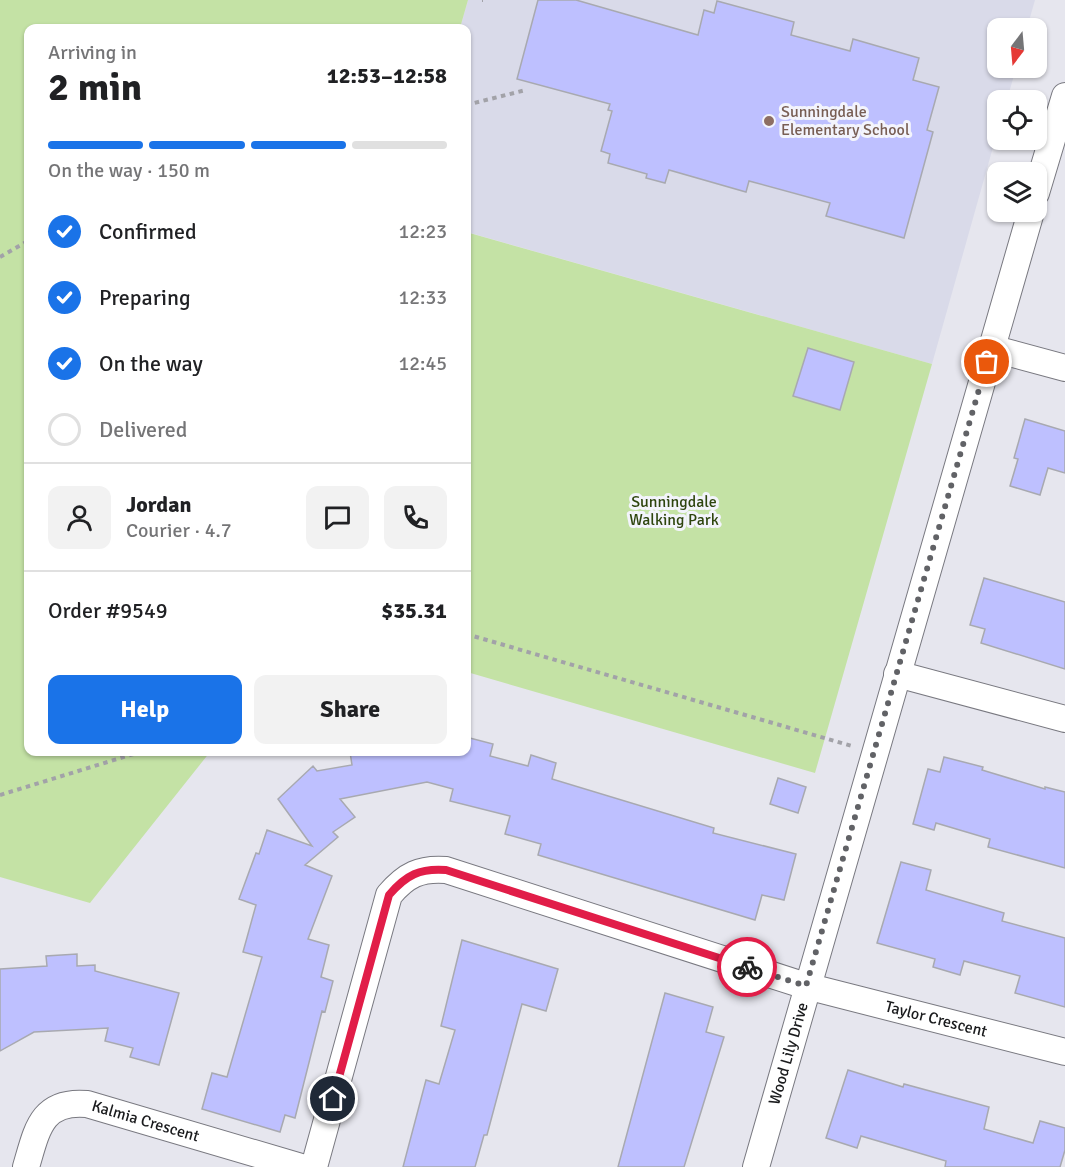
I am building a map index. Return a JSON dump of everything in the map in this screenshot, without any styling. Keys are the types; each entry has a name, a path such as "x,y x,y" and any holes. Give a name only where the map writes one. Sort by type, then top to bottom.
{"street":[{"path":"1045,162 1065,96"},
{"name":"Wood Lily Drive","path":"756,1167 873,752 1028,222"},
{"path":"991,348 1065,368"},
{"path":"897,674 1065,719"},
{"name":"Taylor Crescent","path":"314,1167 389,895 401,881 414,872 431,869 446,870 806,986 1065,1052"},
{"name":"Kalmia Crescent","path":"26,1167 37,1129 46,1116 57,1107 72,1103 87,1104 301,1167"}],"path":[{"path":"471,104 526,90"},
{"path":"0,256 24,243"},
{"path":"471,635 873,752"},
{"path":"0,795 127,756"}],"shaded area":[{"path":"468,0 1035,0 1030,18 987,18 987,78 1013,78 1010,90 987,90 987,150 992,150 932,364 471,233 471,24 461,24"}],"green space":[{"path":"0,0 468,0 461,24 24,24 24,756 207,756 90,903 0,877"},
{"name":"Sunningdale Walking Park","path":"471,233 932,364 815,773 471,673"}],"building":[{"name":"Sunningdale Elementary School","path":"538,0 576,0 698,35 704,10 714,13 717,1 794,22 791,35 850,51 853,39 919,58 913,80 939,87 927,130 933,132 904,238 826,216 830,203 749,181 746,192 669,170 665,183 646,178 647,174 608,163 610,154 601,151 612,111 608,110 610,104 517,79"},
{"path":"808,348 854,362 840,410 793,396"},
{"path":"1025,419 1065,431 1065,473 1048,468 1040,495 1010,486 1018,459 1014,458"},
{"path":"984,578 1065,602 1065,669 981,643 985,629 970,625"},
{"path":"471,738 493,744 490,756 528,766 531,755 556,763 552,779 714,828 713,833 796,854 784,900 762,895 755,920 538,855 541,844 505,834 510,816 450,801 453,789 427,782 340,799 355,817 333,832 338,837 305,865 332,876 308,939 329,945 321,977 333,981 325,1012 322,1011 295,1118 285,1115 280,1132 202,1109 212,1073 227,1077 262,957 243,952 256,905 239,899 256,853 259,854 267,830 312,846 278,799 313,766 317,771 352,765 351,756 471,756"},
{"path":"944,757 983,767 982,770 1045,789 1045,787 1065,792 1065,868 988,847 990,839 936,823 934,830 913,824 928,769 940,772"},
{"path":"778,778 806,787 798,813 770,804"},
{"path":"901,862 931,870 926,890 1004,913 1002,921 1065,938 1065,1007 1015,993 1020,976 964,961 960,975 933,967 935,959 877,943"},
{"path":"462,940 558,969 546,1011 522,1004 487,1135 484,1135 475,1167 403,1167 426,1080 439,1084 455,1030 441,1026"},
{"path":"77,954 77,966 95,965 95,971 179,993 159,1065 130,1057 133,1048 105,1041 108,1028 34,1032 0,1051 0,969 47,966 46,956"},
{"path":"665,993 713,1007 706,1032 724,1037 684,1167 618,1167"},
{"path":"848,1070 903,1087 904,1084 989,1107 984,1129 1033,1143 1040,1121 1065,1128 1065,1150 1060,1167 945,1167 946,1161 861,1136 857,1148 826,1138"}],"way so far":[{"path":"747,967 806,986 987,362"}],"place":[{"name":"Sunningdale Elementary School","path":"769,121"}],"route":[{"path":"333,1099 389,895 401,881 414,872 431,869 446,870 747,967"}]}
